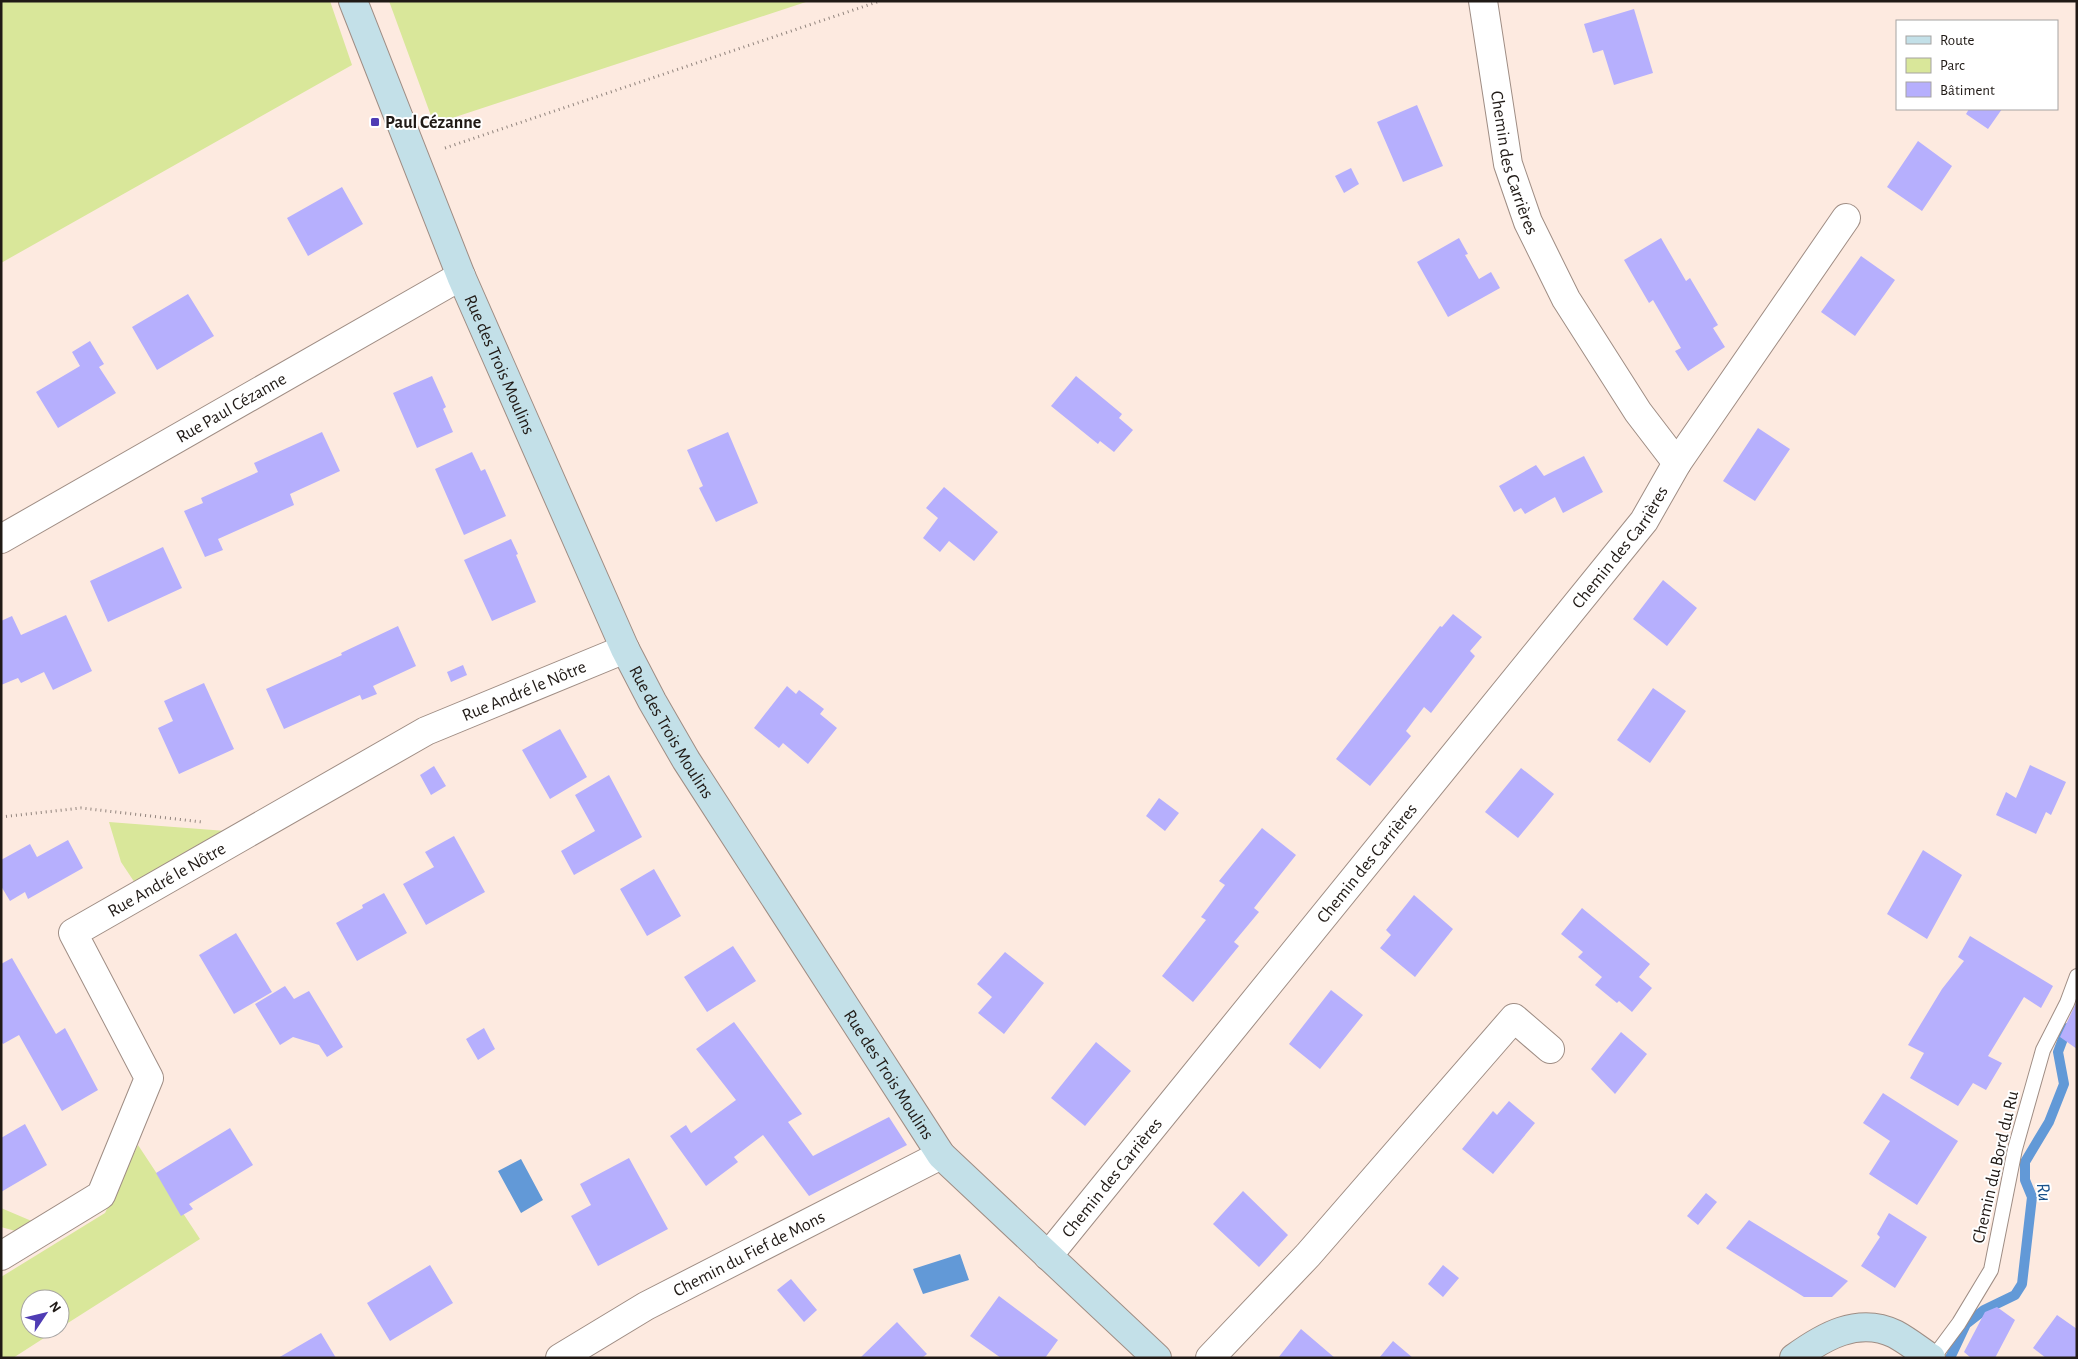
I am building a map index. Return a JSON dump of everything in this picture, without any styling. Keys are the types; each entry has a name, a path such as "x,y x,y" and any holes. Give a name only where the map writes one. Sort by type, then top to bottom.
{"street":[{"name":"Rue des Trois Moulins","path":"353,1 461,276 626,649 652,701 686,760 941,1154 1157,1358"},
{"name":"Chemin des Carrières","path":"1483,1 1508,164 1528,222 1566,299 1638,412 1677,462"},
{"name":"Chemin des Carrières","path":"1048,1256 1644,520 1677,462 1846,218"},
{"name":"Rue Paul Cézanne","path":"1,539 461,276"},
{"name":"Rue André le Nôtre","path":"1,1256 100,1194 149,1078 73,934 426,731 626,649"},
{"path":"1210,1358 1308,1255 1514,1018 1550,1049"},
{"name":"Chemin du Fief de Mons","path":"560,1358 646,1306 941,1154"},
{"path":"1794,1358 1820,1339 1848,1329 1872,1328 1894,1334 1932,1358"}],"lane":[{"name":"Chemin du Bord du Ru","path":"1932,1358 1959,1323 1991,1270 2015,1149 2038,1068 2044,1050 2067,1003 2077,976"}],"path":[{"path":"414,159 880,1"},
{"path":"1,816 81,808 210,822"}],"green space":[{"path":"1,1 330,1 352,65 1,263"},
{"path":"389,1 809,1 434,124"},
{"path":"109,822 226,831 137,886 121,862"},
{"path":"138,1145 200,1239 70,1322 70,1289 20,1289 20,1339 42,1339 13,1358 1,1358 1,1277 105,1213"},
{"path":"1,1208 34,1222 19,1232 1,1227"}],"water":[{"path":"521,1159 543,1200 521,1213 498,1171"},
{"path":"960,1254 969,1280 923,1294 913,1269"}],"building":[{"path":"1634,9 1653,73 1614,85 1603,50 1593,53 1584,24"},
{"path":"1417,105 1443,166 1403,182 1377,122"},
{"path":"1968,110 2001,110 1988,129 1966,114"},
{"path":"1918,141 1952,166 1922,211 1887,187"},
{"path":"1351,168 1359,184 1344,193 1335,176"},
{"path":"342,187 363,224 308,256 287,218"},
{"path":"1459,238 1468,254 1465,255 1479,279 1491,272 1500,288 1448,317 1417,262"},
{"path":"1661,238 1686,281 1690,278 1718,325 1713,328 1725,347 1688,371 1675,351 1681,348 1653,300 1649,303 1624,260"},
{"path":"1861,256 1895,280 1855,336 1821,312"},
{"path":"188,294 214,336 157,370 132,327"},
{"path":"90,341 104,364 99,367 116,393 58,428 36,392 80,366 72,352"},
{"path":"432,376 446,407 443,409 453,432 417,448 393,393"},
{"path":"1076,376 1122,414 1119,418 1133,430 1114,452 1100,441 1098,444 1051,406"},
{"path":"1758,428 1790,449 1755,501 1723,481"},
{"path":"322,432 340,471 290,494 294,505 218,539 223,550 205,557 184,511 203,503 201,498 258,472 254,463"},
{"path":"728,432 758,503 716,522 699,488 703,486 687,450"},
{"path":"472,452 481,471 485,469 506,516 464,535 435,469"},
{"path":"1584,456 1603,492 1563,513 1555,497 1525,514 1521,508 1514,512 1499,486 1536,465 1544,476"},
{"path":"944,487 998,532 974,561 949,541 940,552 923,538 938,518 926,508"},
{"path":"511,539 536,602 492,621 464,560"},
{"path":"163,547 182,588 108,622 90,581"},
{"path":"1663,580 1697,608 1667,646 1633,619"},
{"path":"1453,614 1482,637 1470,651 1475,656 1431,713 1424,707 1406,731 1411,736 1370,786 1336,759 1440,626 1442,627"},
{"path":"66,615 92,671 53,690 44,672 21,683 18,678 1,685 1,621 12,616 21,635"},
{"path":"398,626 416,666 373,686 377,694 362,700 360,695 284,729 266,689 342,655 341,653"},
{"path":"463,665 467,675 451,682 447,672"},
{"path":"204,683 234,749 179,774 158,728 173,721 164,701"},
{"path":"787,686 796,694 799,690 824,709 820,714 837,728 808,764 783,743 779,748 754,728"},
{"path":"1653,688 1686,711 1650,763 1617,740"},
{"path":"560,729 587,777 550,799 522,750"},
{"path":"2030,765 2066,782 2051,815 2046,812 2036,834 1996,815 2006,792 2016,798"},
{"path":"434,766 446,786 431,795 420,775"},
{"path":"1521,768 1554,794 1518,838 1485,812"},
{"path":"609,775 642,837 574,875 561,851 595,831 575,795"},
{"path":"1159,798 1179,813 1165,831 1146,816"},
{"path":"1262,828 1296,855 1254,908 1259,912 1234,942 1239,946 1193,1002 1162,976 1206,920 1201,917 1225,885 1219,881"},
{"path":"454,836 485,892 426,925 403,884 434,867 425,852"},
{"path":"68,840 83,868 28,899 25,892 10,901 1,886 1,860 30,844 37,857"},
{"path":"1923,850 1962,875 1927,939 1887,914"},
{"path":"654,869 681,916 647,936 620,889"},
{"path":"384,893 407,933 357,961 336,923 363,908 362,905"},
{"path":"1414,895 1453,929 1415,977 1380,948 1391,935 1386,930"},
{"path":"1582,908 1650,964 1639,977 1652,988 1632,1012 1619,1001 1617,1003 1595,985 1602,977 1578,957 1583,952 1561,934"},
{"path":"236,933 272,992 234,1014 199,955"},
{"path":"1970,936 2053,986 2041,1008 2024,997 1988,1056 2002,1063 1986,1090 1973,1083 1958,1106 1910,1078 1924,1053 1908,1045 1942,989 1964,961 1958,957"},
{"path":"733,946 756,981 707,1012 684,977"},
{"path":"1005,952 1044,983 1004,1034 978,1013 992,997 977,984"},
{"path":"12,958 56,1034 65,1028 98,1090 62,1111 19,1035 3,1044 1,1041 1,964"},
{"path":"285,986 294,999 309,991 343,1047 327,1057 319,1045 293,1037 280,1045 255,1004"},
{"path":"1331,990 1363,1015 1320,1069 1289,1044"},
{"path":"2077,1001 2077,1049 2060,1037"},
{"path":"734,1022 802,1114 788,1122 813,1156 889,1117 907,1145 809,1196 763,1135 734,1157 738,1162 706,1186 670,1136 686,1125 691,1133 736,1100 696,1049"},
{"path":"484,1028 495,1049 478,1060 466,1039"},
{"path":"1621,1032 1647,1054 1615,1094 1591,1069"},
{"path":"1096,1042 1131,1071 1085,1126 1051,1098"},
{"path":"1883,1093 1958,1141 1917,1205 1869,1174 1890,1141 1863,1123"},
{"path":"1509,1101 1535,1123 1493,1174 1462,1149 1493,1111 1497,1115"},
{"path":"25,1124 47,1165 1,1192 1,1138"},
{"path":"230,1128 253,1165 189,1204 193,1209 181,1216 156,1173"},
{"path":"629,1158 668,1229 598,1266 571,1216 591,1205 580,1184"},
{"path":"1243,1191 1288,1235 1259,1267 1213,1224"},
{"path":"1706,1193 1717,1202 1698,1225 1687,1216"},
{"path":"1889,1213 1927,1237 1895,1288 1861,1266 1880,1237 1877,1234"},
{"path":"1749,1220 1848,1281 1832,1297 1804,1297 1726,1248"},
{"path":"430,1265 453,1303 390,1341 367,1303"},
{"path":"1443,1265 1459,1278 1443,1297 1428,1284"},
{"path":"791,1279 817,1310 804,1322 777,1290"},
{"path":"999,1296 1058,1340 1045,1358 1001,1358 970,1336"},
{"path":"1997,1307 2015,1320 1995,1358 1971,1358 1964,1352 1985,1312"},
{"path":"2057,1315 2077,1329 2077,1358 2046,1358 2033,1348"},
{"path":"897,1322 927,1354 922,1358 860,1358"},
{"path":"1301,1329 1335,1358 1278,1358"},
{"path":"321,1333 336,1358 278,1358"},
{"path":"1393,1341 1413,1358 1379,1358"}],"waterway":[{"name":"Ru","path":"1950,1358 1966,1324 1984,1310 2015,1295 2022,1284 2032,1197 2025,1180 2025,1162 2049,1122 2064,1084 2058,1052 2067,1028"}],"place":[{"name":"Paul Cézanne","path":"375,122"}]}
